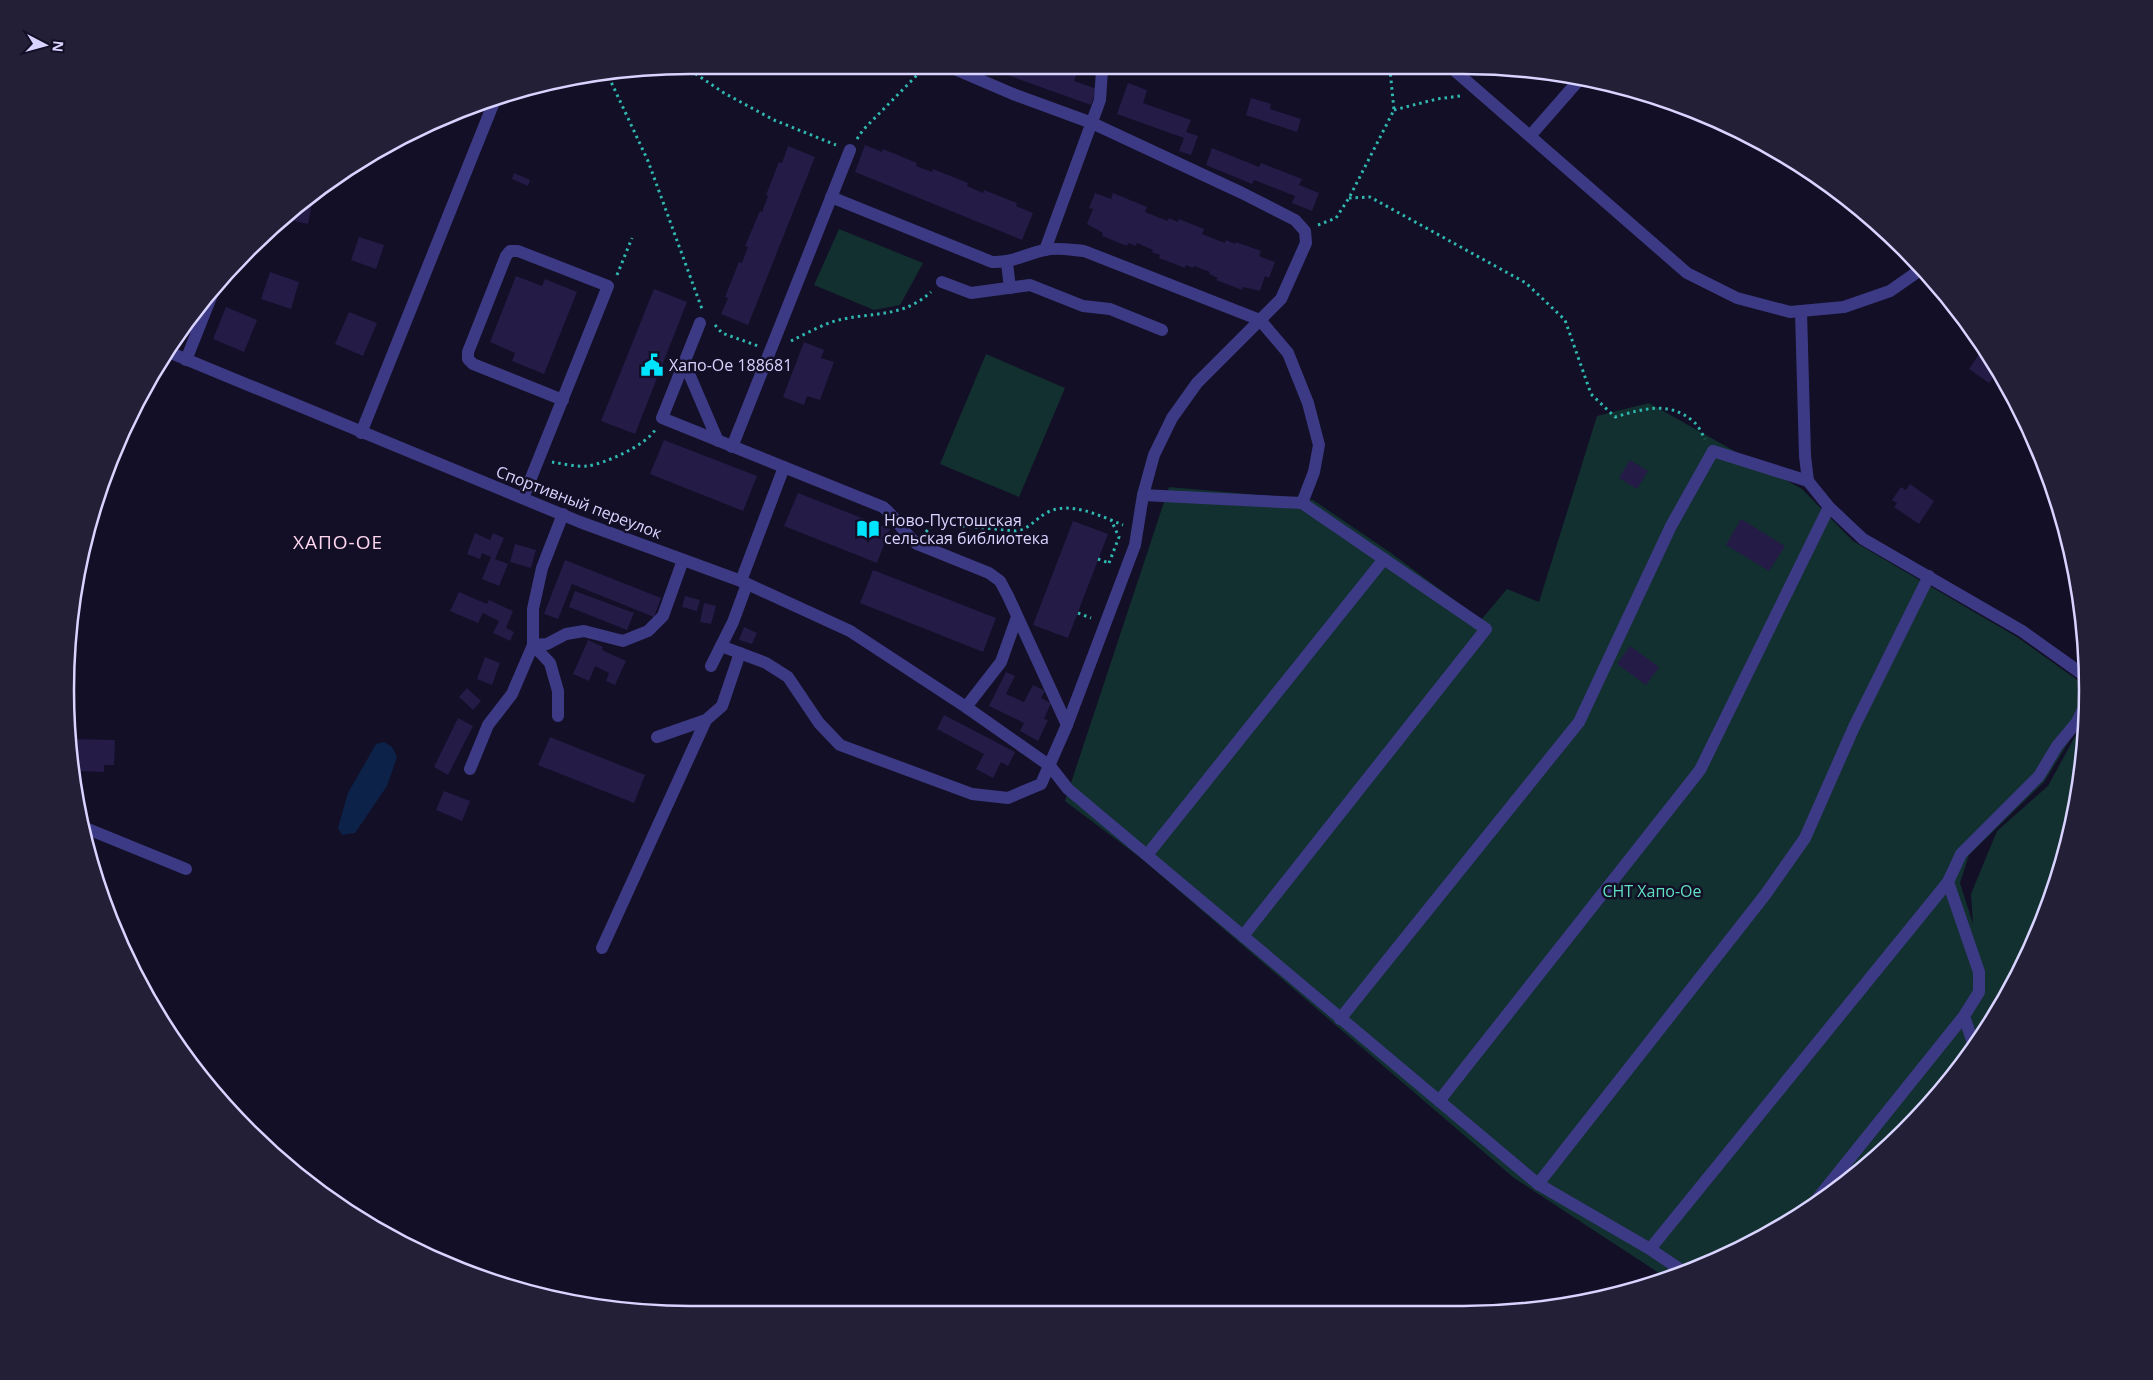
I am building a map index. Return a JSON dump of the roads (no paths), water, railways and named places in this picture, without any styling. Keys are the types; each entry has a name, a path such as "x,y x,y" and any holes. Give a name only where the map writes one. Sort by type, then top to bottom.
{"street":[{"path":"721,646 766,663 788,677 819,723 840,745 972,794 1008,798 1041,784 1067,725 1135,545 1142,495 1154,455 1172,418 1197,383 1281,299 1306,243 1305,231 1295,220 1242,193 1092,123 1013,94 966,74"},
{"path":"1045,250 1100,100 1102,74"},
{"path":"1459,74 1687,273 1737,298 1790,312 1844,307 1890,291 1916,273"},
{"path":"1530,136 1575,85"},
{"path":"361,432 492,106"},
{"path":"732,446 850,150"},
{"path":"831,197 992,262 1007,263 1045,250 1066,249 1084,252 1260,320 1288,353 1308,403 1319,445 1314,472 1302,503"},
{"path":"523,498 608,286 518,251 510,251 506,256 478,326 468,352 468,359 473,364 562,400"},
{"path":"1007,263 1010,288"},
{"path":"942,282 971,293 1030,285 1083,306 1110,309 1162,330"},
{"path":"186,360 206,308"},
{"path":"1801,311 1805,456 1808,481 1829,507 1863,539 2022,631 2079,671"},
{"path":"701,319 662,418 883,507 894,516 907,536 917,544 989,573 1000,581 1067,725"},
{"name":"Спортивный переулок","path":"173,355 563,514 744,582 850,631 1050,766 1068,789 1538,1184 1650,1249 1677,1268"},
{"path":"684,362 718,441"},
{"path":"1340,1019 1579,722 1670,526 1713,451 1808,481"},
{"path":"711,666 733,622 744,582 784,467"},
{"path":"1142,495 1302,503 1486,629 1243,936"},
{"path":"1439,1101 1700,770 1829,507"},
{"path":"470,769 488,725 512,694 533,645 533,609 542,568 563,514"},
{"path":"1148,855 1384,559"},
{"path":"533,645 547,644 566,634 584,630 623,641 648,631 663,616 683,560"},
{"path":"1538,1184 1766,895 1805,838 1854,727 1929,576"},
{"path":"966,708 1001,662 1017,617"},
{"path":"533,645 550,663 558,691 558,716"},
{"path":"657,737 706,720 722,706 740,653"},
{"path":"1650,1249 1948,882 1961,854 2039,776 2057,746 2078,719"},
{"path":"602,948 706,720"},
{"path":"91,830 186,869"},
{"path":"1829,1185 1964,1016 1979,992 1979,972 1948,882"},
{"path":"1964,1016 1971,1038"}],"water":[{"path":"384,742 392,747 397,757 387,786 355,833 342,835 338,828 348,793 376,744"}],"place":[{"name":"Хапо-Ое 188681","path":"652,365"},
{"name":"Ново-Пустошская сельская библиотека","path":"868,529"}],"district":[{"name":"ХАПО-ОЕ","path":"338,542"}],"park label":[{"name":"СНТ Хапо-Ое","path":"1652,891"}]}
